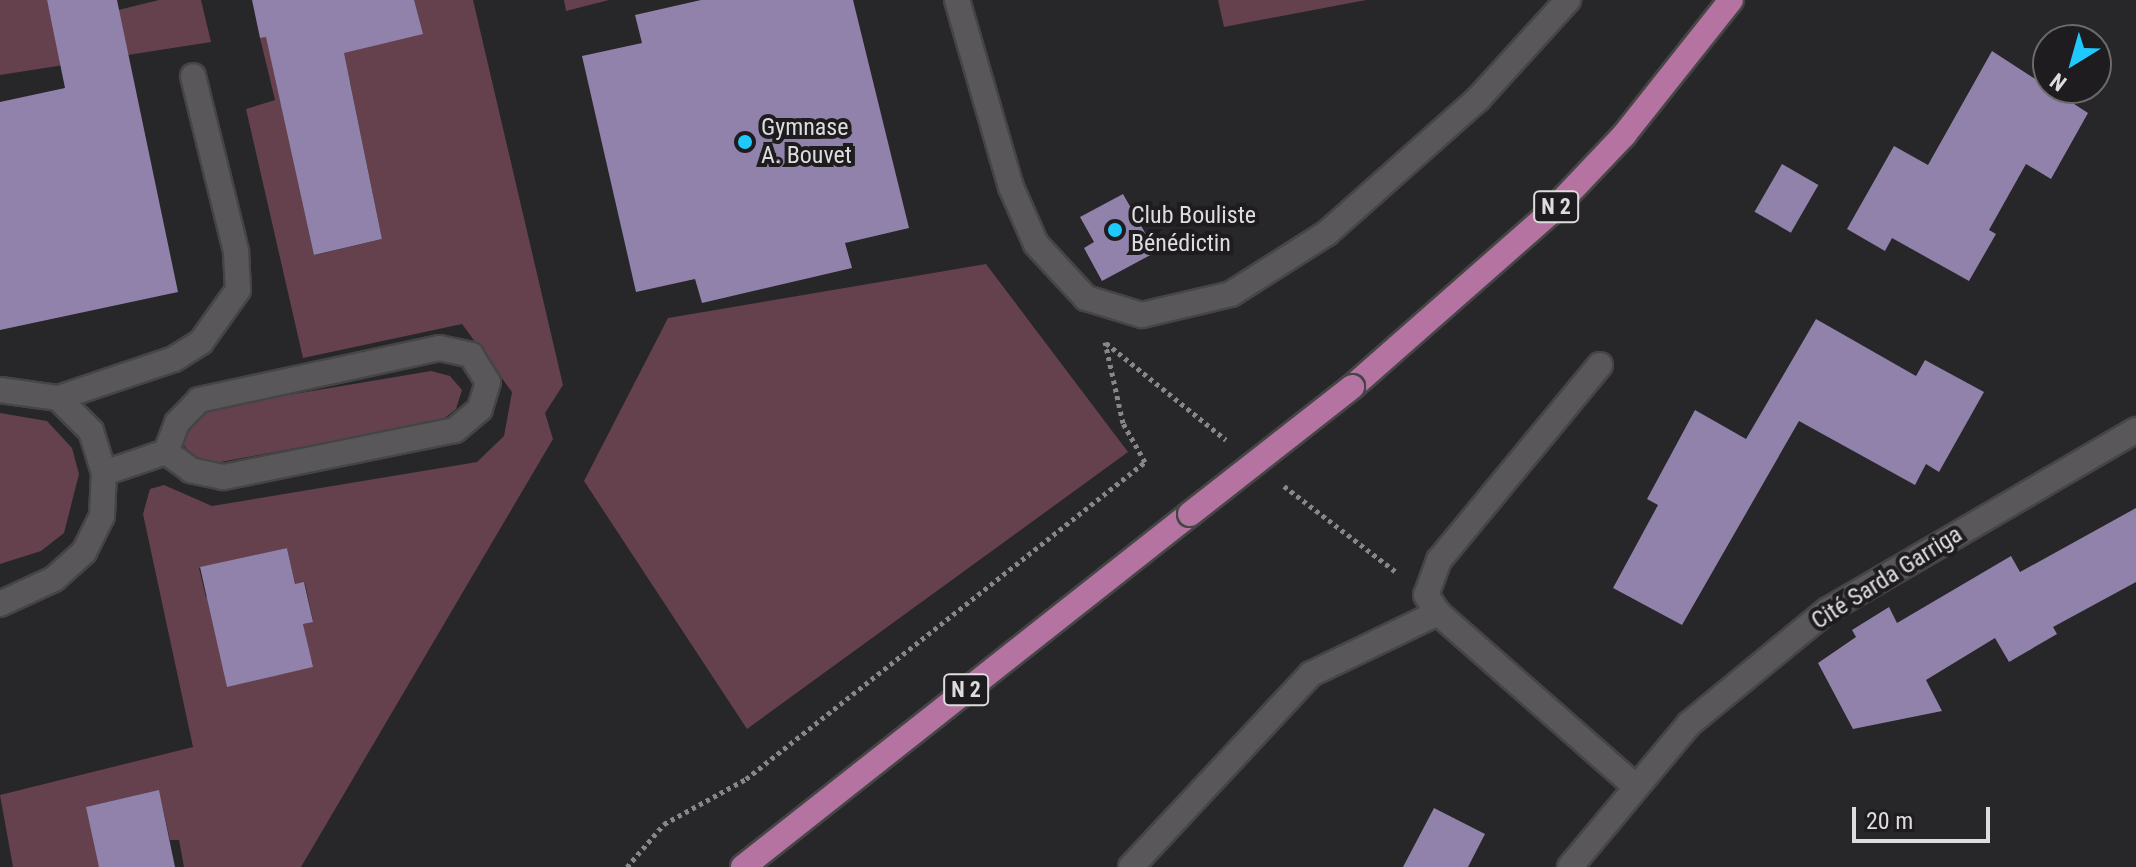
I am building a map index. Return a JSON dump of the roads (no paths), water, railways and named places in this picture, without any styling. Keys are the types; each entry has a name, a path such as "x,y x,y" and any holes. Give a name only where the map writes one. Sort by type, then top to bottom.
{"main road":[{"name":"N 2","path":"743,867 1352,387 1550,213 1624,135 1731,0"}],"street":[{"path":"957,0 1011,187 1036,244 1086,298 1142,315 1231,294 1327,233 1478,99 1568,0"},
{"path":"0,390 58,398 174,359 201,342 238,290 236,251 193,76"},
{"path":"439,348 471,355 488,382 480,409 455,430 223,477 191,470 166,452 177,423 199,400 439,348"},
{"path":"1600,365 1439,560 1426,595 1438,613 1634,785"},
{"path":"0,604 54,579 84,552 102,516 104,473 91,431 58,398"},
{"name":"Cité Sarda Garriga","path":"1570,867 1634,785 1689,724 1828,610 2136,430"},
{"path":"104,473 166,452"},
{"path":"1131,867 1311,674 1438,613"}],"place":[{"name":"Gymnase A. Bouvet","path":"745,142"},
{"name":"Club Bouliste Bénédictin","path":"1115,230"}]}
